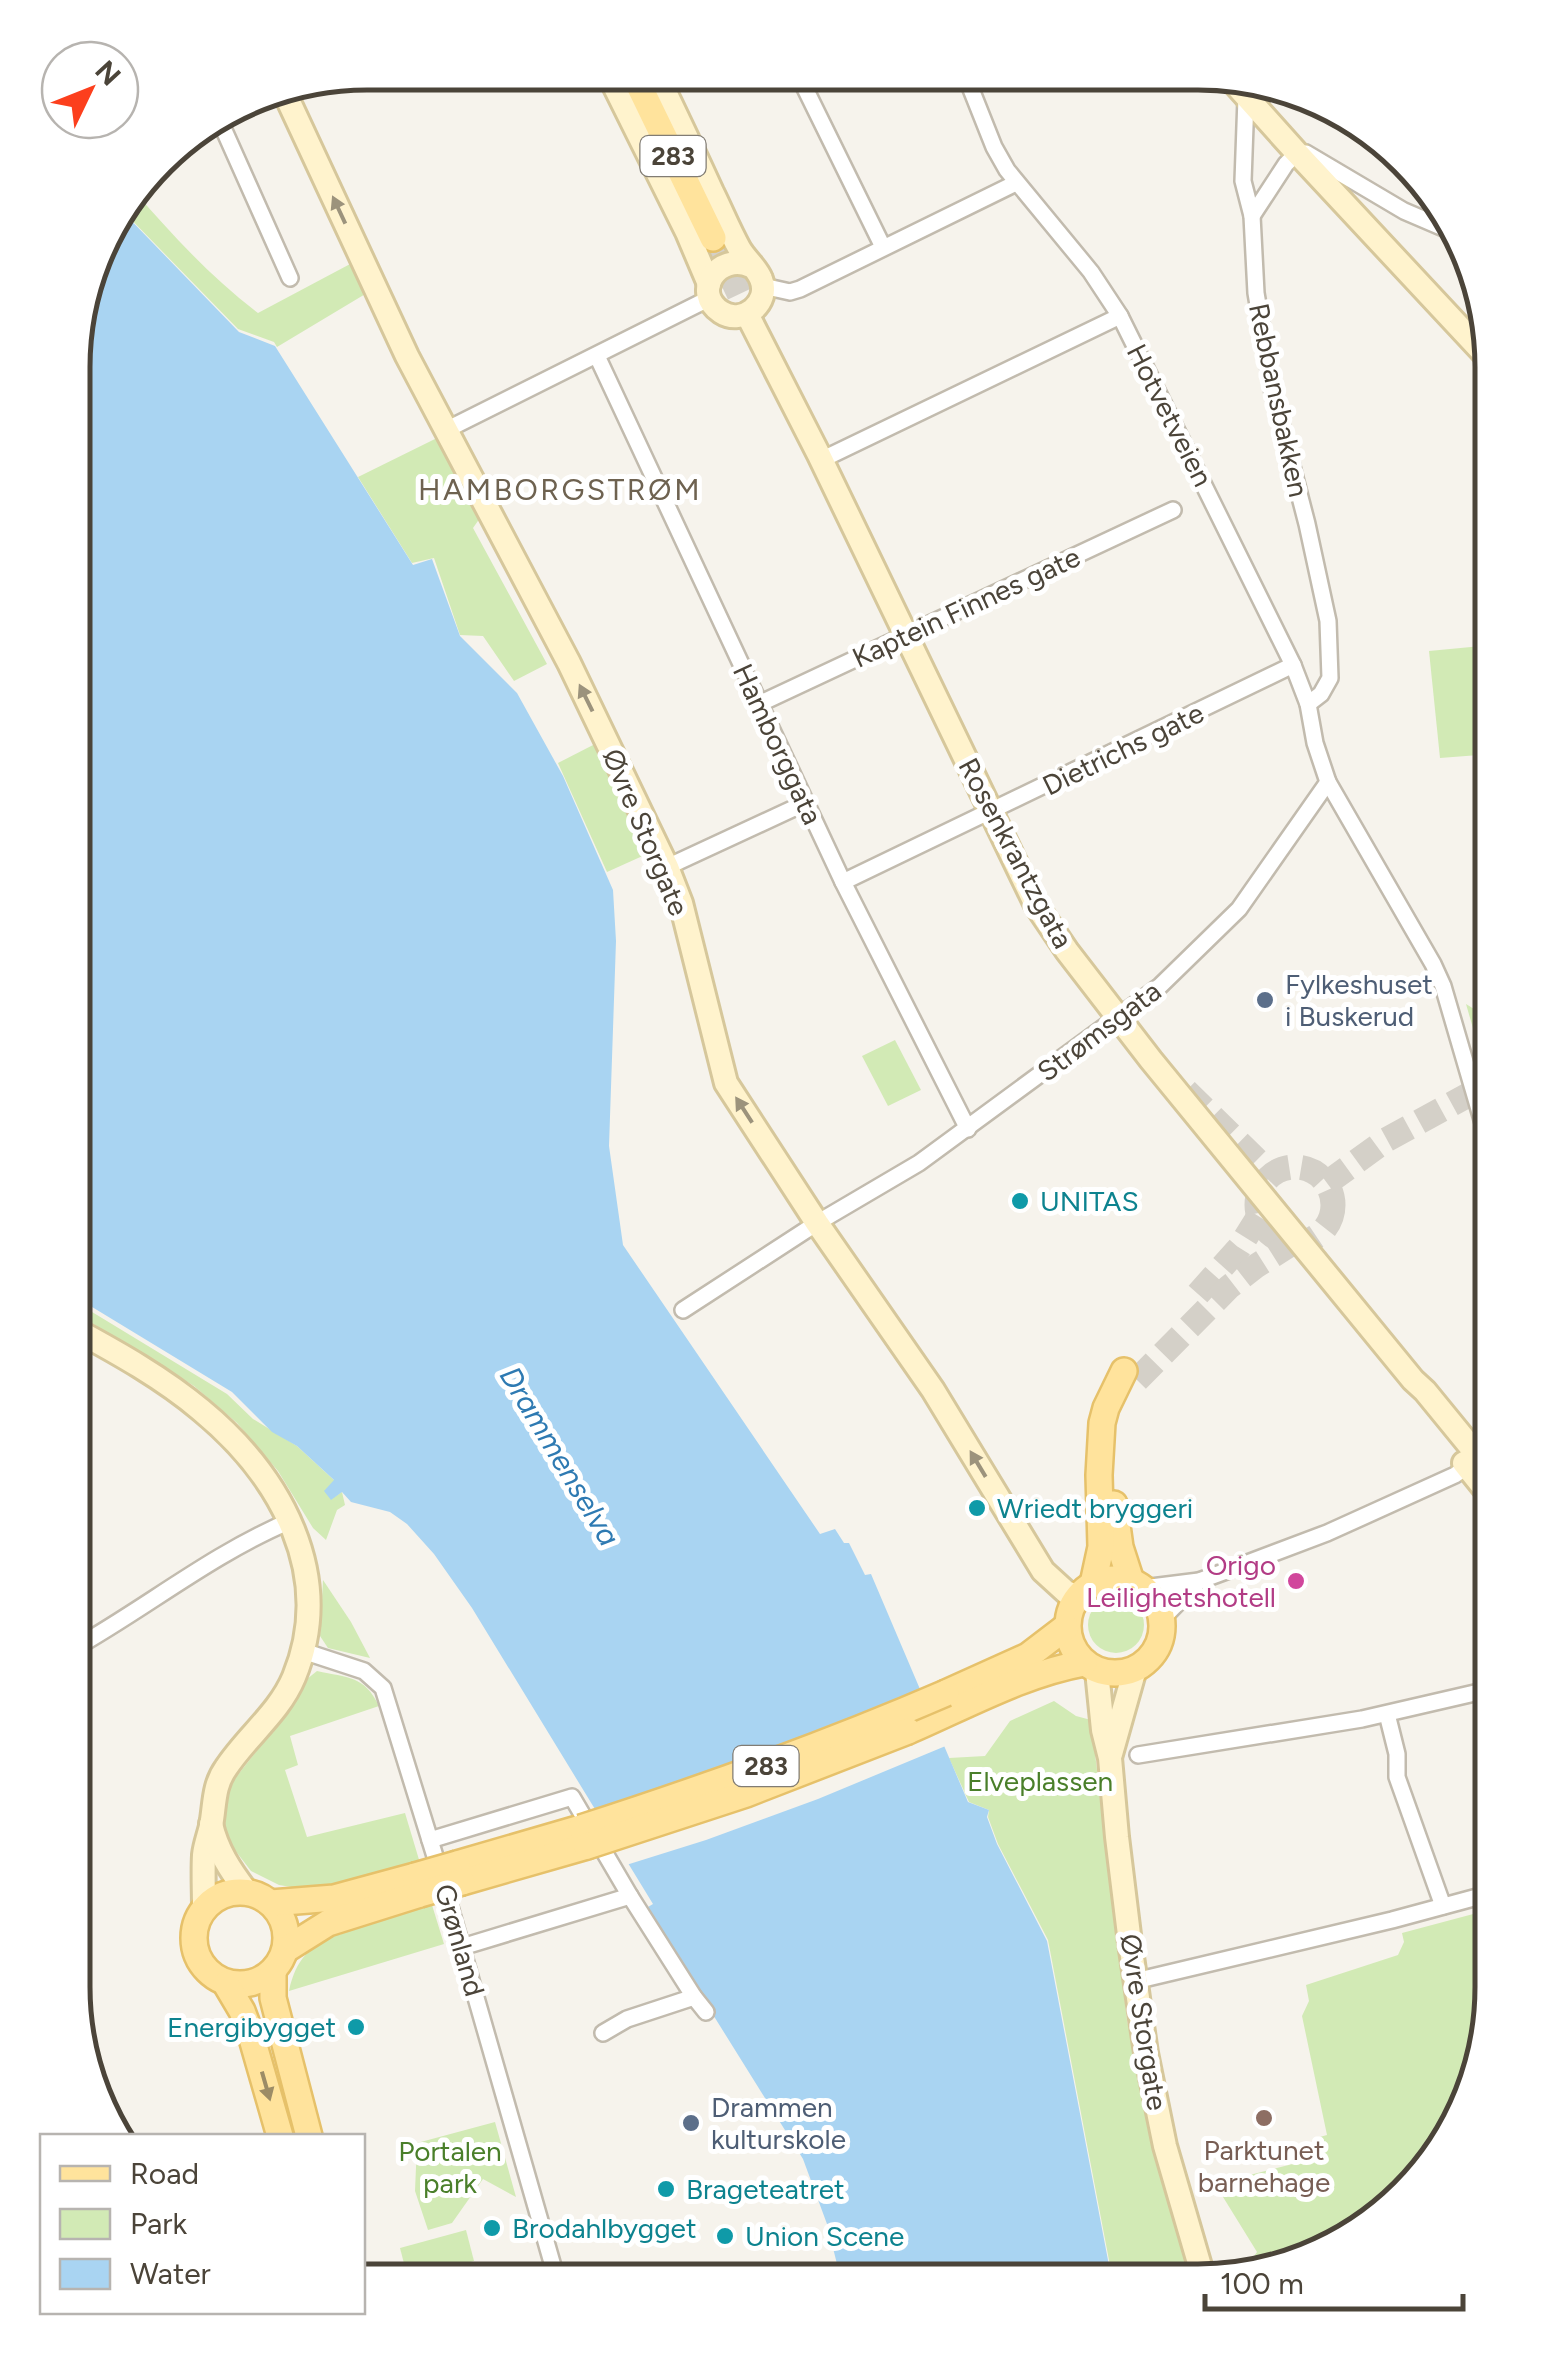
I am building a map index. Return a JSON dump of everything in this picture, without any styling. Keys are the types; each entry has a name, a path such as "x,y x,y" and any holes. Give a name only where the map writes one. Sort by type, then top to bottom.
{"main road":[{"path":"616,90 687,232 721,312 747,314 760,303 761,278 739,248 664,90"},
{"name":"283","path":"641,90 713,238"},
{"path":"1242,94 1474,342"},
{"name":"Øvre Storgate","path":"289,101 407,356 568,660 667,867 682,904 726,1083 817,1223 934,1390 1043,1570 1066,1592 1086,1590"},
{"path":"710,291 717,269 724,264 742,262 751,266"},
{"name":"Rosenkrantzgata","path":"747,314 1036,904 1066,951 1118,1018 1413,1380 1418,1397 1474,1461"},
{"path":"90,1338 126,1358 226,1432 290,1521 307,1571 308,1630 294,1678 220,1777 204,1852 204,1908"},
{"path":"1091,1667 1075,1652 1066,1627 1069,1615 1086,1590 1101,1547 1099,1441 1106,1408 1130,1376 1118,1422 1112,1478 1114,1505 1120,1547 1137,1585 1158,1607 1162,1619 1157,1648 1136,1669"},
{"path":"1086,1590 1111,1580 1137,1585"},
{"name":"283","path":"226,1984 262,1980 304,1936 418,1885 746,1794 950,1702 1028,1656 1066,1627"},
{"name":"283","path":"950,1702 1039,1674 1091,1667 1112,1674 1136,1669"},
{"name":"Øvre Storgate","path":"1091,1667 1110,1758 1116,1837 1146,2053 1165,2146 1199,2264"},
{"name":"Øvre Storgate","path":"1110,1758 1136,1669"},
{"path":"211,1824 223,1857 246,1891"},
{"name":"283","path":"271,1903 418,1885"},
{"path":"279,2134 242,2011 226,1984 203,1966 196,1952 196,1922 204,1908 233,1891 258,1894 282,1918 286,1931 279,1960 276,2010 308,2134"}],"street":[{"path":"806,90 883,247"},
{"name":"Hotvetveien","path":"971,90 994,147 1016,182 1091,272 1120,316 1294,666 1328,782 1442,986 1475,1095"},
{"name":"Rebbansbakken","path":"1246,98 1243,181 1252,216 1256,292 1273,394 1328,620 1330,678 1321,694 1308,704"},
{"path":"224,130 290,278"},
{"path":"1252,216 1286,164 1297,154 1306,154 1404,211 1436,225"},
{"path":"763,286 790,292 800,290 1016,182"},
{"path":"446,430 597,356 710,291"},
{"path":"821,460 1120,316"},
{"name":"Hamborggata","path":"597,356 805,803 968,1128"},
{"name":"Kaptein Finnes gate","path":"760,704 1172,510"},
{"name":"Dietrichs gate","path":"844,882 1294,666"},
{"name":"Strømsgata","path":"683,1310 918,1163 1160,986 1239,909 1328,782"},
{"path":"667,867 805,803"},
{"path":"1137,1585 1199,1581 1327,1533 1474,1468"},
{"path":"90,1638 259,1535 290,1521"},
{"path":"1162,1619 1199,1581"},
{"name":"Grønland","path":"302,1652 364,1671 383,1688 426,1823 552,2264"},
{"path":"1138,1755 1387,1714 1474,1693"},
{"path":"1387,1714 1397,1754 1397,1776 1443,1906"},
{"path":"430,1840 572,1797 630,1896 706,2012"},
{"path":"462,1947 630,1896"},
{"path":"1136,1981 1474,1898"},
{"path":"602,2032 627,2019 694,1997"}],"green space":[{"path":"145,203 194,256 258,313 352,263 367,293 277,347 274,342 238,329 132,220"},
{"path":"439,437 480,518 473,528 547,664 514,681 483,636 460,635 434,558 412,563 358,477"},
{"path":"1475,647 1475,755 1440,758 1429,651"},
{"path":"595,744 647,854 607,872 558,763"},
{"path":"1466,1004 1475,1009 1475,1034"},
{"path":"895,1040 921,1090 888,1106 862,1056"},
{"path":"90,1311 227,1394 253,1419 297,1446 335,1481 331,1499 342,1492 345,1505 337,1510 326,1540 313,1528 278,1471 237,1423 194,1386 90,1322"},
{"path":"323,1580 370,1658 328,1648 320,1636"},
{"path":"1116,1597 1136,1605 1144,1625 1136,1645 1116,1653 1096,1645 1088,1625 1096,1605"},
{"path":"317,1671 361,1683 379,1706 290,1736 298,1765 285,1770 307,1837 405,1813 420,1863 316,1891 279,1885 251,1871 231,1845 223,1822 226,1790 291,1707 307,1679"},
{"name":"Elveplassen","path":"1054,1701 1076,1716 1091,1720 1127,2020 1156,2161 1188,2264 1110,2264 1048,1940 998,1844 989,1810 969,1802 949,1758 985,1756 1010,1721"},
{"path":"432,1905 444,1944 289,1991 306,1955 337,1930 339,1935 384,1916"},
{"path":"1474,1914 1470,2041 1446,2110 1418,2156 1367,2207 1304,2243 1252,2259 1257,2252 1215,2184 1320,2157 1316,2138 1327,2135 1302,2016 1309,2001 1306,1985 1398,1955 1404,1942 1402,1933"},
{"name":"Portalen park","path":"495,2122 516,2197 483,2179 452,2223 428,2230 415,2191 417,2143"},
{"path":"466,2230 474,2261 404,2264 400,2248"}],"water":[{"name":"Drammenselva","path":"132,221 239,332 275,346 413,565 432,559 460,636 517,693 563,776 613,890 616,941 609,1146 623,1245 820,1534 835,1529 844,1543 849,1543 865,1575 871,1574 968,1802 989,1810 987,1817 997,1844 1047,1941 1109,2264 837,2264 803,2159 667,1941 648,1907 653,1904 472,1608 407,1524 390,1512 351,1502 342,1492 331,1500 324,1491 334,1480 297,1446 272,1432 232,1392 90,1306 90,367 95,313 111,261"}],"pier":[{"path":"925,1692 948,1745 818,1799 623,1866 591,1815 734,1769"}],"tunnel":[{"path":"713,238 758,334"},
{"path":"1186,1091 1272,1175"},
{"path":"1327,1183 1386,1140 1475,1092"},
{"path":"1295,1167 1322,1178 1333,1205 1322,1232 1295,1243 1268,1232 1257,1205 1268,1178 1295,1167"},
{"path":"1198,1294 1239,1248 1259,1216"},
{"path":"1137,1380 1229,1287 1294,1242"}],"place":[{"name":"Fylkeshuset i Buskerud","path":"1265,1000"},
{"name":"UNITAS","path":"1020,1201"},
{"name":"Wriedt bryggeri","path":"977,1508"},
{"name":"Origo Leilighetshotell","path":"1296,1581"},
{"name":"Energibygget","path":"356,2027"},
{"name":"Parktunet barnehage","path":"1264,2118"},
{"name":"Drammen kulturskole","path":"691,2123"},
{"name":"Brageteatret","path":"666,2189"},
{"name":"Brodahlbygget","path":"492,2228"},
{"name":"Union Scene","path":"725,2236"}],"district":[{"name":"HAMBORGSTRØM","path":"560,489"}]}
